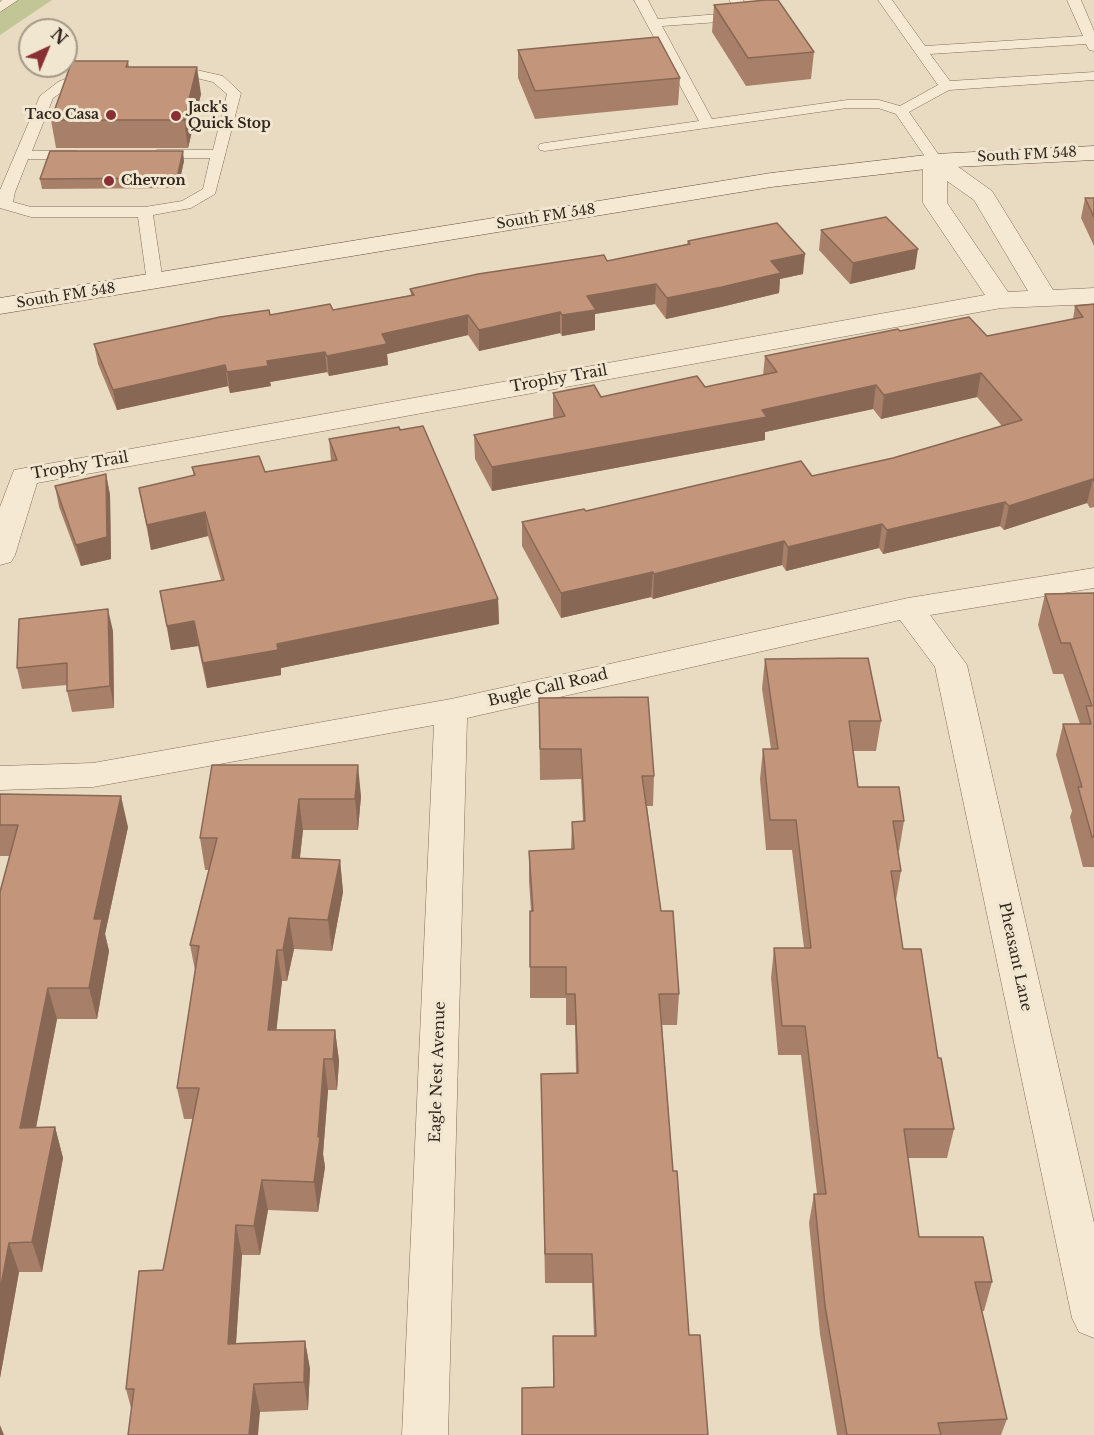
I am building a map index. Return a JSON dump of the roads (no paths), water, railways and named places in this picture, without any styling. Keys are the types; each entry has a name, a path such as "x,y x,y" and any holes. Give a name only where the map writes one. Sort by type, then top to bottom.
{"street":[{"name":"South FM 548","path":"0,306 771,180 935,161 1094,153"},
{"path":"935,161 983,196 1044,297"},
{"path":"935,161 935,203 1001,300"},
{"name":"Trophy Trail","path":"0,555 24,476 1001,300 1094,296"},
{"name":"Bugle Call Road","path":"0,778 93,775 451,710 908,608 1094,578"},
{"name":"Pheasant Lane","path":"908,608 951,665 1094,1318"},
{"name":"Eagle Nest Avenue","path":"425,1435 451,710"}],"lane":[{"path":"0,8 11,0"},
{"path":"641,0 653,23 660,47 708,124"},
{"path":"653,23 719,18 735,14 741,8 736,0"},
{"path":"885,0 946,86"},
{"path":"921,50 1093,44 1074,0"},
{"path":"104,76 81,76 47,96 7,192 4,205 31,212 146,212 186,205 210,191 234,93 219,79 192,73 159,74"},
{"path":"901,111 946,86 1094,76"},
{"path":"544,147 847,104 879,104 901,111 935,161"},
{"path":"138,154 219,154"},
{"path":"22,155 92,155"},
{"path":"146,212 155,282"}],"place":[{"name":"Taco Casa","path":"111,115"},
{"name":"Jack's Quick Stop","path":"176,116"},
{"name":"Chevron","path":"109,181"}]}
